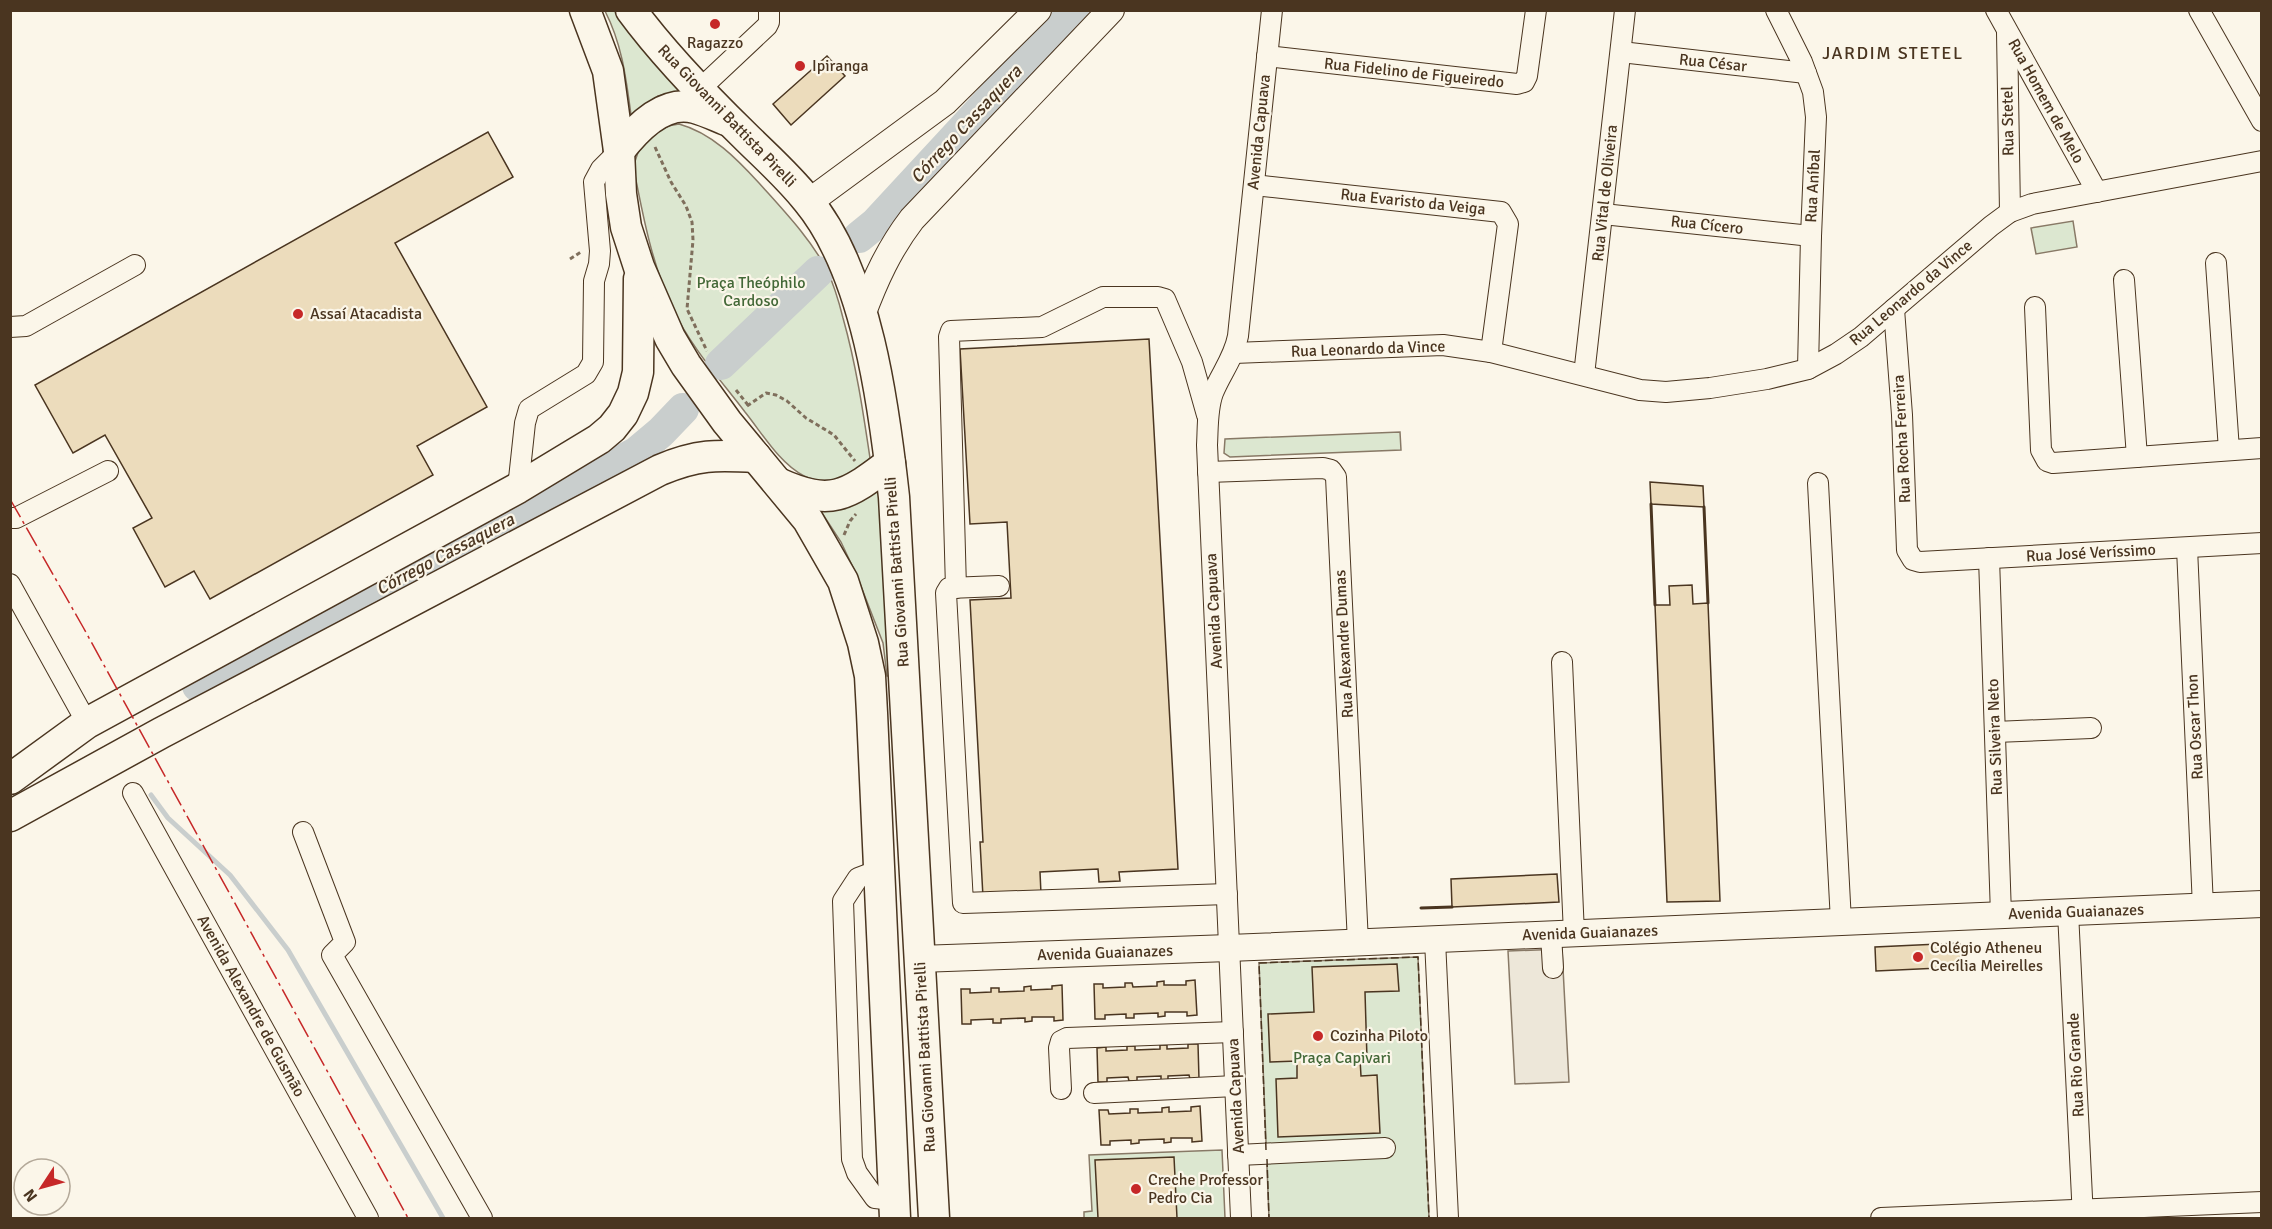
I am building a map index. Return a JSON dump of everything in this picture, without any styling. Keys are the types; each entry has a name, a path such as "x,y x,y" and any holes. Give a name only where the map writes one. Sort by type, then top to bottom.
{"highway":[{"path":"585,10 608,71 626,227 639,267 670,338 686,365 756,457 808,520 843,581 863,643 870,676 895,1209"},
{"name":"Rua Giovanni Battista Pirelli","path":"631,10 660,48 809,202 843,261 862,315 881,396 890,463 899,573 934,1218"},
{"path":"619,152 642,124 660,113 680,107 694,108 731,123"},
{"path":"10,779 87,723 518,488 599,439 623,414 633,393 638,372 639,267"},
{"path":"10,816 161,733 660,470 693,458 711,455 756,457"},
{"path":"778,483 798,492 831,497 846,493 890,463"}],"main road":[{"path":"809,202 945,102 1038,10"},
{"path":"862,315 886,258 912,219 1111,10"},
{"name":"Avenida Guaianazes","path":"919,959 1435,940 2262,904"}],"street":[{"path":"700,89 767,26 769,10"},
{"name":"Avenida Capuava","path":"1241,1218 1208,472 1208,418 1212,395 1234,353 1238,336 1272,10"},
{"name":"Rua Fidelino de Figueiredo","path":"1268,56 1517,84 1524,82 1527,76 1536,10"},
{"name":"Rua Vital de Oliveira","path":"1584,375 1625,10"},
{"name":"Rua Aníbal","path":"1776,10 1806,73 1813,92 1816,117 1808,369"},
{"name":"Rua Homem de Melo","path":"1996,10 2097,192"},
{"path":"2199,10 2262,121"},
{"name":"Rua Stetel","path":"2007,29 2010,212"},
{"name":"Rua César","path":"1621,52 1806,73"},
{"path":"518,488 525,423 529,409 586,374 593,362 594,281 600,250 594,182 601,169 619,152"},
{"name":"Rua Leonardo da Vince","path":"1234,353 1443,345 1491,352 1640,390 1666,392 1767,379 1808,369 1861,337 2010,212 2032,204 2262,161"},
{"name":"Rua Evaristo da Veiga","path":"1254,185 1501,212 1508,224 1491,352"},
{"name":"Rua Cícero","path":"1603,214 1811,236"},
{"path":"2216,263 2229,450"},
{"path":"10,327 26,326 135,265"},
{"path":"2124,280 2137,457"},
{"path":"956,588 949,337 951,331 1042,327 1103,297 1166,299 1192,362 1208,418"},
{"path":"2035,307 2041,450 2043,458 2047,461 2053,463 2262,448"},
{"name":"Rua Rocha Ferreira","path":"1894,309 1902,415 1907,550 1913,560 1920,562"},
{"name":"Rua Alexandre Dumas","path":"1208,472 1323,468 1331,470 1336,477 1358,943"},
{"path":"12,522 108,471"},
{"path":"1818,483 1840,922"},
{"name":"Rua José Veríssimo","path":"1920,562 2262,543"},
{"name":"Rua Oscar Thon","path":"2187,548 2204,906"},
{"name":"Rua Silveira Neto","path":"1989,558 2001,915"},
{"path":"10,584 87,723"},
{"path":"999,586 956,588 946,590 945,593 963,903 1227,894"},
{"path":"1553,968 1563,934 1562,662"},
{"path":"1995,732 2091,728"},
{"name":"Avenida Alexandre de Gusmão","path":"133,793 368,1218"},
{"path":"303,832 345,942 332,955 482,1218"},
{"path":"879,870 858,878 843,901 852,1159 857,1173 875,1198 895,1209"},
{"name":"Rua Rio Grande","path":"2068,912 2083,1214"},
{"path":"1435,940 1448,1218"},
{"path":"1061,1089 1059,1048 1061,1041 1067,1038 1233,1032"},
{"path":"1094,1093 1235,1086"},
{"path":"1239,1155 1384,1148"},
{"path":"1881,1218 2083,1214 2262,1202"}],"path":[{"path":"642,124 686,206 692,222 693,240 687,309 712,358"},
{"path":"730,383 748,405 766,393 776,395 806,418 834,435 861,468 866,481"},
{"path":"825,550 841,542 850,521 858,511"}],"green space":[{"path":"605,11 615,11 643,49 681,91 658,96 631,115 619,49"},
{"name":"Praça Theóphilo Cardoso","path":"679,124 713,140 742,165 796,225 827,270 838,300 852,353 870,458 849,475 831,480 813,479 804,476 787,463 706,361 687,335 672,307 654,257 634,170 638,153 648,139 662,129"},
{"path":"2073,221 2077,247 2036,254 2031,228"},
{"path":"1400,432 1401,450 1230,457 1224,453 1225,439"},
{"path":"879,487 890,676 887,676 883,643 857,576 841,542 820,510 836,509 851,504"},
{"name":"Praça Capivari","path":"1418,957 1429,1218 1269,1218 1259,963"},
{"path":"1222,1150 1225,1218 1084,1218 1084,1212 1092,1211 1089,1155"}],"shaded area":[{"path":"1562,949 1569,1082 1515,1084 1508,951"}],"building":[{"path":"827,56 845,76 791,125 773,104"},
{"name":"Assaí Atacadista","path":"488,132 513,177 395,243 487,407 417,446 433,475 210,599 194,571 165,587 133,528 152,518 105,435 73,453 35,385"},
{"path":"1149,339 1178,869 1119,872 1120,881 1099,882 1098,869 1040,872 1041,894 983,897 980,842 983,842 970,600 1011,598 1007,522 970,524 960,349"},
{"path":"1650,482 1703,486 1704,507 1651,504"},
{"path":"1692,585 1693,604 1708,603 1720,901 1667,902 1655,605 1670,605 1669,586"},
{"path":"1557,874 1559,902 1452,907 1451,879"},
{"name":"Colégio Atheneu Cecília Meirelles","path":"1960,943 1961,967 1876,971 1875,947"},
{"name":"Cozinha Piloto","path":"1397,964 1399,991 1365,992 1367,1059 1360,1059 1361,1076 1377,1075 1380,1133 1278,1137 1276,1079 1297,1078 1297,1061 1270,1062 1268,1014 1314,1012 1312,967"},
{"path":"1195,980 1197,1015 1187,1016 1187,1012 1165,1012 1165,1016 1158,1017 1158,1013 1134,1014 1134,1018 1126,1018 1126,1014 1105,1015 1105,1019 1095,1019 1094,984 1103,984 1103,988 1125,987 1125,983 1132,983 1133,987 1157,986 1157,982 1164,981 1164,985 1186,985 1186,981"},
{"path":"1062,985 1063,1020 1054,1021 1054,1017 1032,1017 1032,1021 1025,1022 1025,1018 1001,1019 1001,1023 993,1023 993,1019 971,1020 971,1024 962,1024 961,989 970,989 970,993 991,992 991,988 999,988 999,992 1024,991 1024,987 1031,986 1031,990 1052,989 1052,986"},
{"path":"1188,1044 1198,1044 1199,1079 1190,1079 1189,1075 1168,1076 1168,1080 1161,1080 1161,1076 1137,1077 1137,1081 1129,1081 1128,1077 1107,1078 1107,1082 1098,1082 1097,1048 1106,1047 1106,1051 1127,1050 1127,1046 1135,1046 1135,1050 1160,1049 1160,1045 1167,1045 1167,1049 1188,1048"},
{"path":"1200,1106 1202,1141 1192,1142 1192,1138 1171,1138 1171,1142 1164,1143 1164,1139 1139,1140 1139,1143 1131,1144 1131,1140 1110,1141 1110,1145 1101,1145 1099,1110 1108,1110 1109,1114 1130,1113 1130,1109 1138,1109 1138,1113 1162,1112 1162,1108 1169,1107 1169,1112 1191,1111 1191,1107"},
{"name":"Creche Professor Pedro Cia","path":"1174,1157 1177,1218 1098,1218 1095,1160"}],"waterway":[{"name":"Córrego Cassaquera","path":"859,237 875,224 1073,10"},
{"path":"875,224 885,233"},
{"name":"Córrego Cassaquera","path":"721,364 818,272"},
{"name":"Córrego Cassaquera","path":"198,686 636,453 683,409"},
{"path":"151,795 168,818 230,875 288,950 443,1218"}],"fence":[{"path":"1266,1150 1259,963 1418,957 1429,1218"},
{"path":"1267,1159 1269,1218"}],"wall":[{"path":"1651,504 1655,605"},
{"path":"1704,507 1708,603"},
{"path":"1421,908 1452,907"}],"power":[{"path":"10,499 83,627 408,1218"}],"place":[{"name":"Ragazzo","path":"715,24"},
{"name":"Ipiranga","path":"800,66"},
{"name":"Assaí Atacadista","path":"298,314"},
{"name":"Colégio Atheneu Cecília Meirelles","path":"1918,957"},
{"name":"Cozinha Piloto","path":"1318,1036"},
{"name":"Creche Professor Pedro Cia","path":"1136,1189"}],"district":[{"name":"JARDIM STETEL","path":"1893,53"}]}
